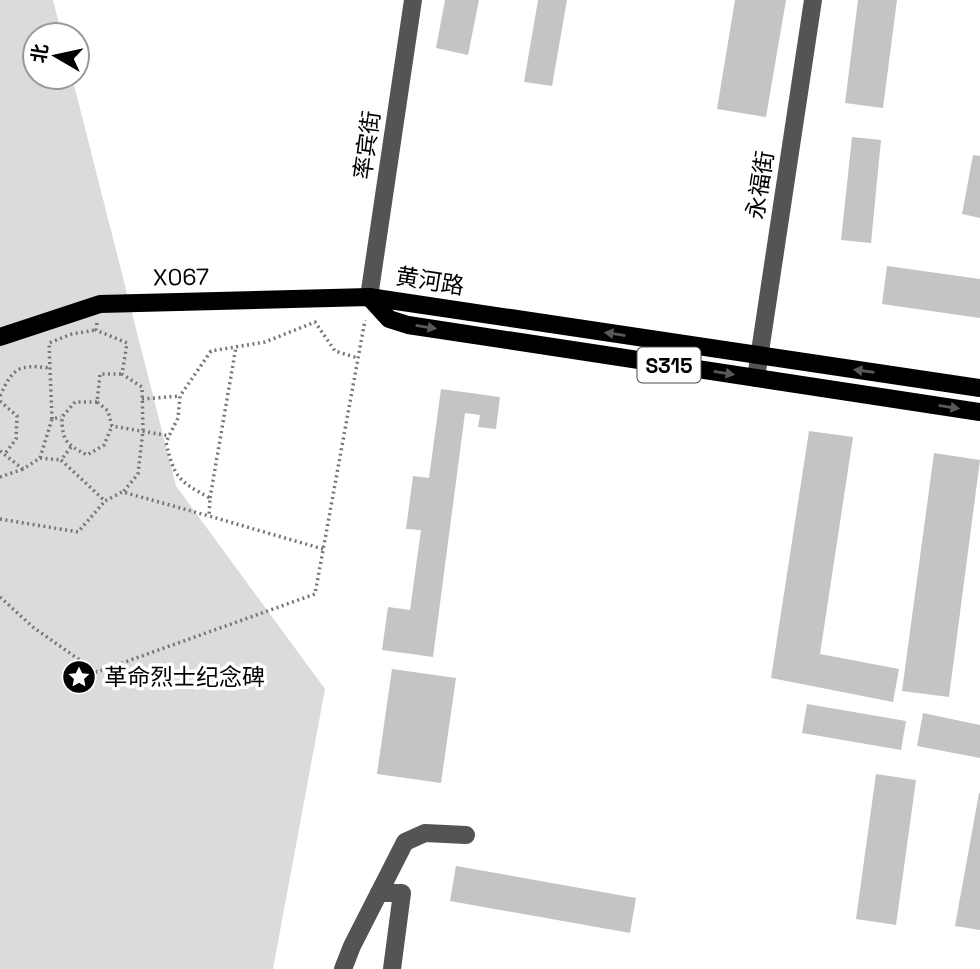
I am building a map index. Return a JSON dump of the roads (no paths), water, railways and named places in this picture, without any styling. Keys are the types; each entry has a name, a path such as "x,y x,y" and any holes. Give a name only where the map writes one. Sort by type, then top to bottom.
{"main road":[{"name":"X067","path":"0,337 100,304 369,297"},
{"name":"黄河路","path":"369,297 980,388"},
{"name":"黄河路","path":"369,297 389,319 408,324 980,412"}],"street":[{"name":"率宾街","path":"369,297 413,0"},
{"name":"永福街","path":"756,378 813,0"},
{"path":"343,969 405,842 425,833 466,835"},
{"path":"379,893 402,893 392,969"}],"place":[{"name":"革命烈士纪念碑","path":"79,677"}]}
